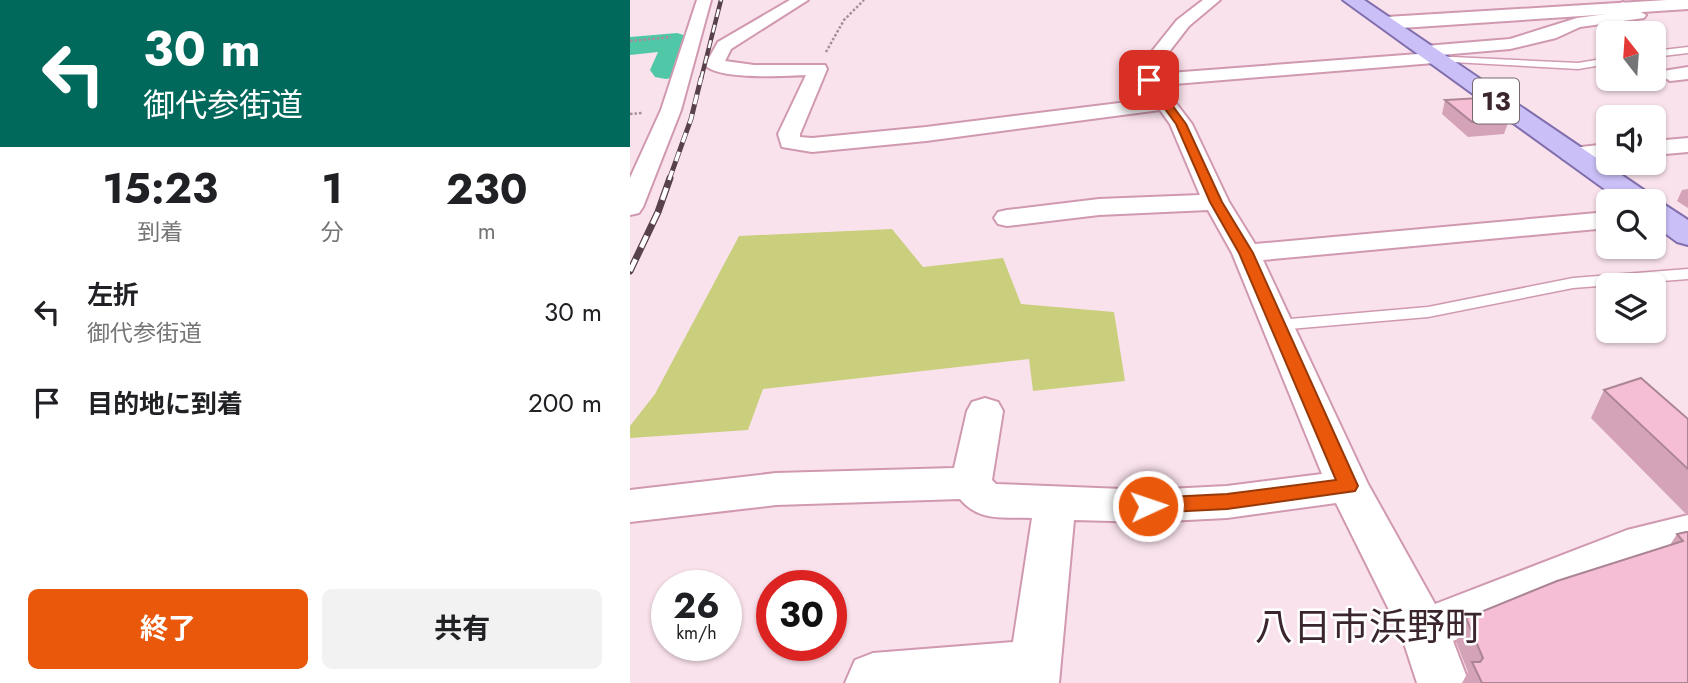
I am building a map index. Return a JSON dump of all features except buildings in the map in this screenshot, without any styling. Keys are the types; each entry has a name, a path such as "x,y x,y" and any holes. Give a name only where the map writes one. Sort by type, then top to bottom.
{"main road":[{"name":"13","path":"1352,0 1621,189"},
{"name":"13","path":"1666,220 1688,235"}],"street":[{"path":"630,207 671,110 704,0"},
{"path":"801,0 724,46 714,65 754,71 818,69 789,134 790,142 812,145 926,134 1157,92 1510,44 1550,34 1577,23 1638,15 1623,7"},
{"path":"1213,0 1183,23 1146,70 1157,92 1181,124 1216,202 1246,253 1348,486 1424,631 1443,683"},
{"path":"1386,23 1687,2"},
{"path":"1666,147 1688,145"},
{"path":"1571,154 1596,152"},
{"path":"1007,218 1099,207 1216,202"},
{"path":"1246,253 1596,221"},
{"path":"971,483 985,411"},
{"path":"971,483 985,500 1148,506 1227,502 1348,486"},
{"path":"630,506 776,489 971,483"},
{"path":"872,683 873,677 1033,673 1055,502"},
{"path":"1424,631 1643,543 1688,532"}],"lane":[{"path":"1666,53 1688,50"},
{"path":"1430,54 1578,66 1596,63"},
{"path":"1278,325 1428,312 1573,283 1688,274"}],"path":[{"path":"818,69 835,33 864,0"},
{"path":"630,41 693,35"}],"green space":[{"path":"892,229 923,267 1003,258 1021,304 1114,312 1125,381 1033,391 1029,359 763,389 748,430 630,438 630,426 655,394 739,236"}],"waterway":[{"path":"630,46 677,42 666,70"}],"railway":[{"path":"701,79 721,0"},
{"path":"669,180 691,119 701,78"},
{"path":"630,271 658,212 670,178"}],"district":[{"name":"八日市浜野町","path":"1369,626"}],"route":[{"path":"1148,506 1227,502 1348,486 1246,253 1216,202 1181,124 1149,80"}]}
